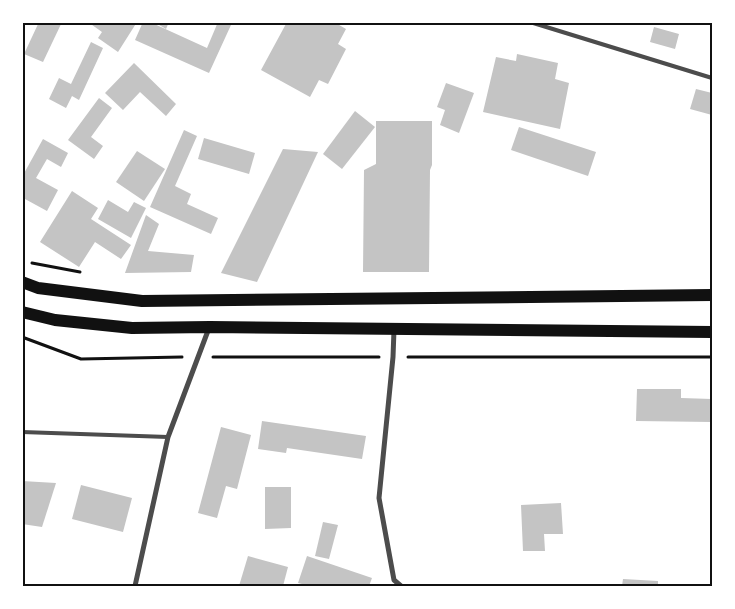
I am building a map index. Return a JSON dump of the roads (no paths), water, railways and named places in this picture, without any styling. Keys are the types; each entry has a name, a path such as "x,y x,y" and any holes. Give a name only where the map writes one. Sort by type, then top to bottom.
{"main road":[{"path":"22,282 38,288 142,300 712,296"},
{"path":"22,312 55,320 132,328 210,327 712,332"}],"street":[{"path":"135,586 168,437 210,327"},
{"path":"394,329 394,357 379,498 394,580 401,586"}],"lane":[{"path":"530,22 712,78"},
{"path":"22,432 168,437"}]}
